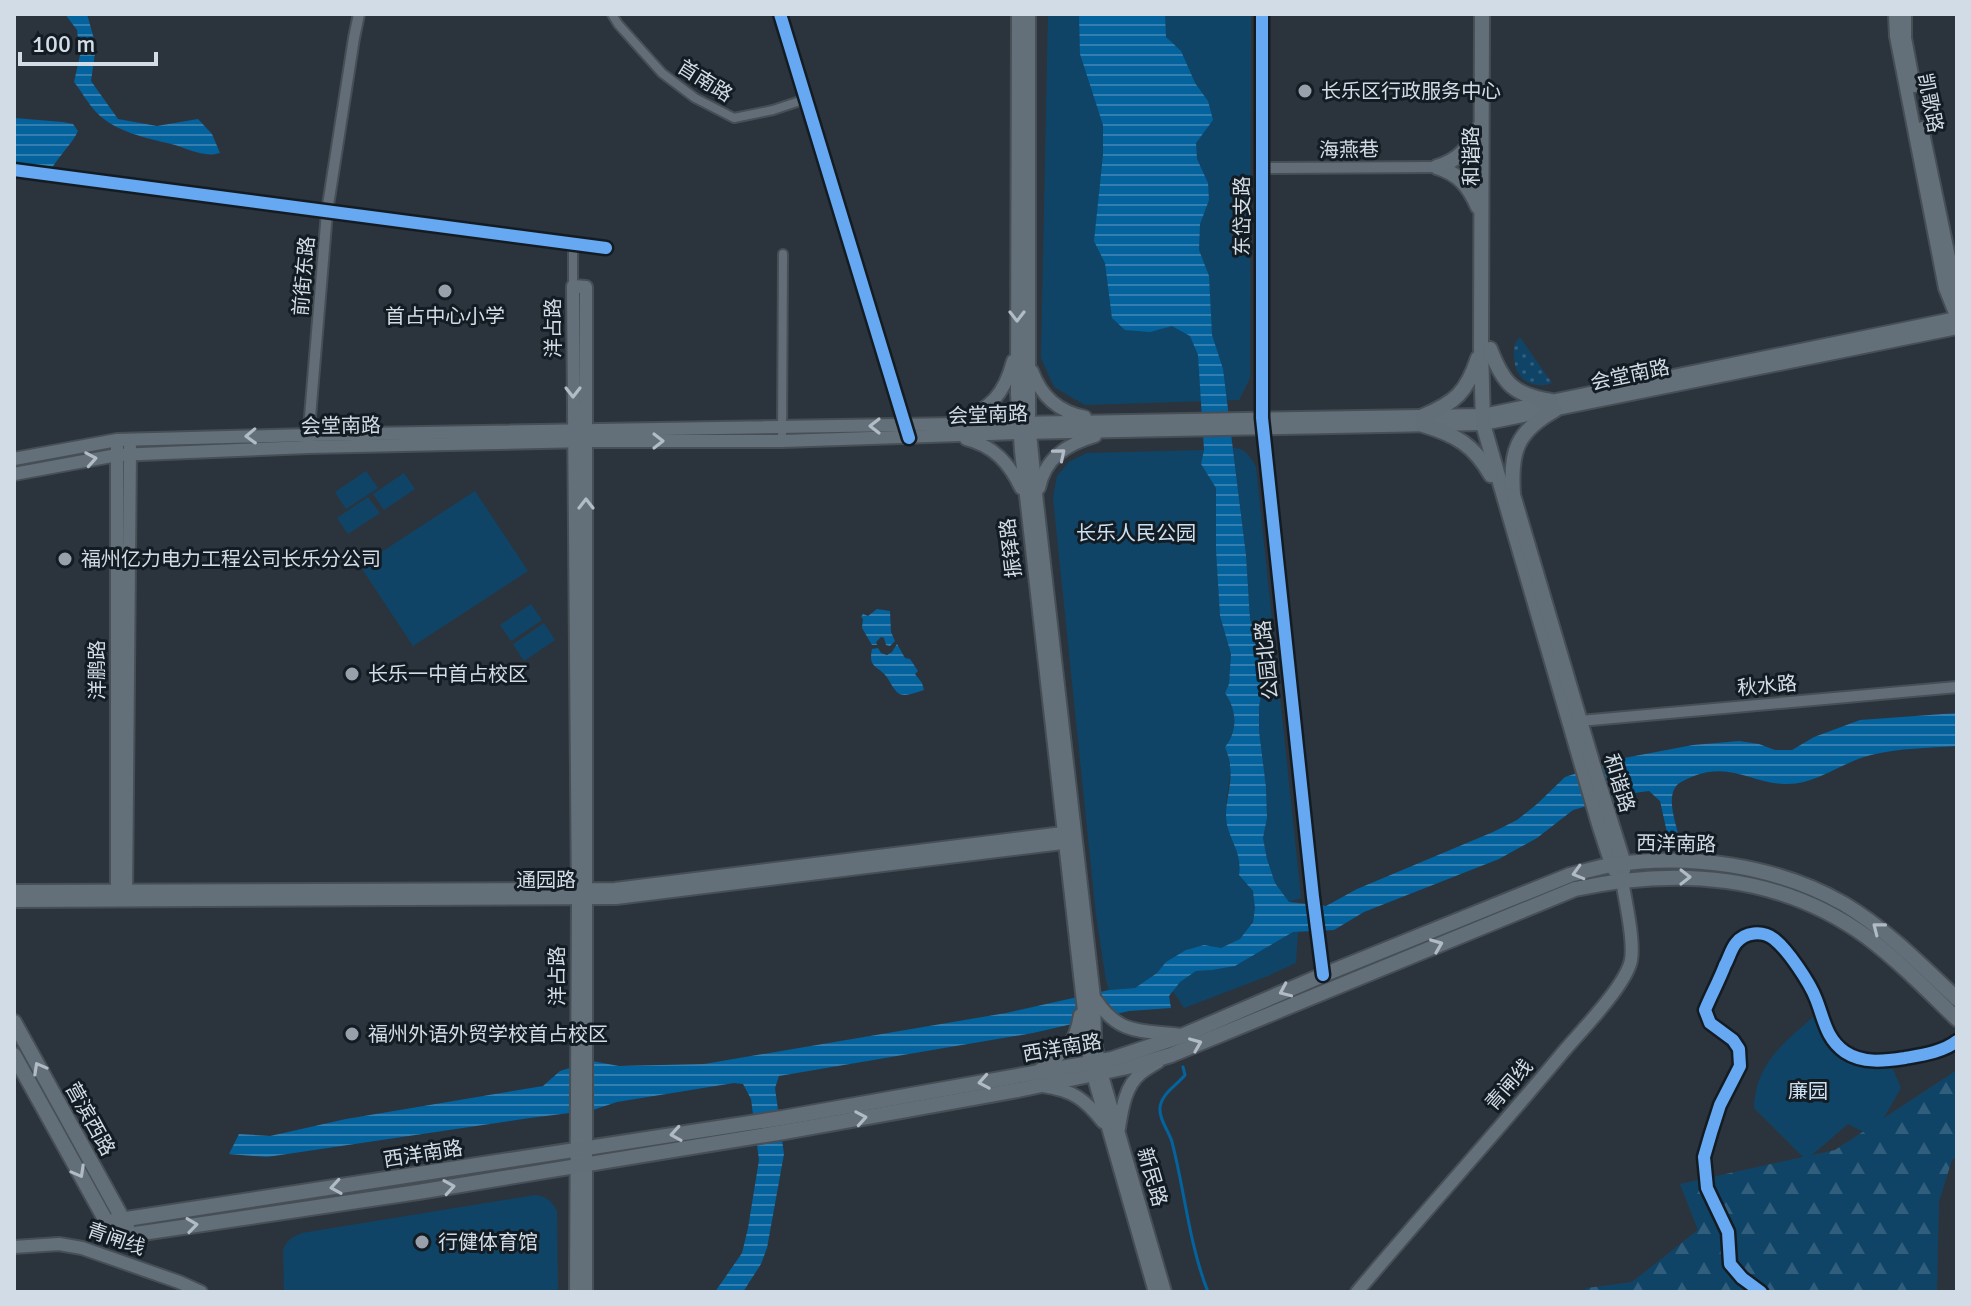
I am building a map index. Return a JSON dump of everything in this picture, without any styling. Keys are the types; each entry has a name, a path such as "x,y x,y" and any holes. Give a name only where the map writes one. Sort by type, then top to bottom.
{"main road":[{"name":"振铎路","path":"1018,14 1017,342 1032,503 1096,1068"},
{"name":"振铎路","path":"1024,428 1029,349 1029,14"},
{"name":"和谐路","path":"1482,14 1481,214 1487,419 1622,880"},
{"name":"和谐路","path":"1486,348 1491,14"},
{"name":"凯歌路","path":"1895,14 1896,36 1945,288 1957,318"},
{"name":"凯歌路","path":"1905,14 1905,38 1955,286 1957,318"},
{"path":"1437,167 1462,155 1481,123"},
{"path":"1437,167 1455,174 1465,183 1481,214"},
{"name":"洋占路","path":"573,286 580,436 581,1165 586,1292"},
{"name":"会堂南路","path":"1553,406 1957,318"},
{"name":"会堂南路","path":"580,436 782,441 950,430 1487,419 1957,328"},
{"path":"950,430 998,397 1007,382 1017,342"},
{"path":"1486,348 1508,384 1522,394 1553,406 1519,440 1512,464 1509,497"},
{"path":"1423,421 1463,392 1486,348"},
{"path":"1029,349 1035,379 1055,405 1070,414 1108,426"},
{"path":"1423,421 1475,451 1509,497"},
{"path":"1032,503 1053,457 1108,426"},
{"name":"会堂南路","path":"14,459 123,440 308,441 580,436 782,427 907,432"},
{"path":"950,430 980,443 1002,458 1032,503"},
{"name":"洋鹏路","path":"122,895 123,440"},
{"name":"会堂南路","path":"14,474 124,454 308,441"},
{"name":"和谐路","path":"1509,497 1580,721 1588,767"},
{"name":"通园路","path":"14,891 122,895 582,894 1070,837"},
{"name":"西洋南路","path":"1096,1068 1184,1035 1570,875 1618,864 1653,861 1704,862 1742,868 1810,888 1845,905 1872,923 1957,999"},
{"name":"西洋南路","path":"107,1222 581,1149 783,1125 1096,1068 1137,1065 1171,1055 1575,889 1622,880 1714,878 1762,887 1793,897 1834,916 1864,936 1901,965 1957,1019"},
{"name":"青闸线","path":"1357,1292 1520,1104 1626,974 1632,947 1622,880"},
{"name":"通园路","path":"14,901 122,895"},
{"path":"1171,1055 1141,1073 1134,1081 1113,1130 1084,1100 1037,1080 1074,1039 1088,999 1128,1029 1184,1035"},
{"name":"营滨西路","path":"14,1022 131,1234"},
{"name":"营滨西路","path":"14,1055 115,1237"},
{"name":"新民路","path":"1096,1068 1155,1292"},
{"name":"西洋南路","path":"115,1237 581,1165 754,1129"},
{"name":"新民路","path":"1113,1130 1165,1292"},
{"name":"洋占路","path":"576,1292 581,1165"},
{"name":"青闸线","path":"14,1247 59,1244 82,1248 201,1292"}],"street":[{"name":"前街东路","path":"308,441 327,212 359,14"},
{"name":"首南路","path":"612,14 662,73 695,98 734,118 806,99"},
{"path":"780,14 907,432"},
{"name":"东岱支路","path":"1262,14 1263,423"},
{"name":"海燕巷","path":"1262,168 1437,167"},
{"path":"14,170 606,248"},
{"path":"573,243 573,286"},
{"path":"782,441 783,254"},
{"name":"公园北路","path":"1263,423 1323,975"},
{"name":"秋水路","path":"1580,721 1957,687"},
{"path":"1761,1292 1730,1264 1728,1232 1707,1188 1704,1170 1704,1157 1720,1105 1740,1066 1739,1049 1733,1040 1710,1023 1705,1010 1734,945 1747,934 1760,933 1773,939 1809,983 1832,1039 1861,1060 1915,1056 1937,1051 1957,1041"}],"green space":[{"path":"1048,14 1251,14 1250,378 1239,400 1085,405 1054,387 1041,358"},
{"path":"1520,337 1552,383 1537,385 1520,375 1514,354"},
{"name":"长乐人民公园","path":"1233,448 1244,451 1256,467 1301,898 1289,902 1275,883 1263,838 1267,818 1259,706 1266,674 1250,619"},
{"name":"长乐人民公园","path":"1204,450 1201,464 1216,488 1220,616 1231,654 1229,684 1225,693 1232,706 1234,727 1225,747 1231,768 1226,803 1231,835 1237,848 1239,875 1252,890 1256,908 1244,935 1229,946 1196,947 1166,963 1180,982 1196,971 1235,966 1298,932 1296,963 1184,1008 1160,971 1135,988 1109,990 1106,980 1096,915 1053,498 1057,476 1069,462 1087,453"},
{"path":"366,471 378,488 346,509 335,492"},
{"path":"404,473 415,489 384,510 373,494"},
{"path":"475,491 528,571 413,646 360,566"},
{"path":"368,497 380,513 348,534 337,518"},
{"path":"531,604 542,620 511,641 500,625"},
{"path":"544,623 555,640 524,661 513,644"},
{"name":"廉园","path":"1814,1016 1827,1043 1851,1061 1892,1067 1901,1088 1873,1137 1848,1124 1806,1160 1754,1108 1756,1092 1766,1066"},
{"path":"1957,1070 1957,1157 1952,1160 1939,1201 1937,1290 1941,1292 1583,1292 1587,1288 1632,1282 1698,1230 1680,1184 1835,1150"},
{"name":"行健体育馆","path":"535,1195 548,1200 557,1211 558,1292 284,1292 283,1250 290,1239 302,1233"}],"shaded area":[{"path":"65,14 87,14 96,46 91,81 118,119 157,126 198,119 212,134 220,153 202,153 132,133 113,125 97,113 74,82 80,55 77,30"},
{"path":"1079,14 1165,14 1166,37 1181,51 1195,83 1208,101 1213,120 1196,143 1197,159 1208,183 1209,200 1200,224 1199,250 1209,276 1212,335 1223,369 1246,555 1250,619 1266,674 1259,706 1267,818 1263,838 1275,883 1289,902 1326,906 1357,889 1517,820 1565,777 1624,758 1693,745 1739,741 1775,750 1792,750 1814,737 1860,720 1957,713 1957,746 1871,755 1795,784 1772,783 1730,772 1707,772 1678,784 1674,789 1672,810 1679,837 1668,837 1660,801 1649,791 1573,810 1537,838 1499,859 1364,912 1334,930 1293,932 1235,966 1196,971 1180,982 1169,996 1171,1008 1129,1011 1033,1033 779,1076 775,1088 784,1154 767,1248 743,1292 715,1292 742,1253 759,1160 751,1099 743,1084 617,1102 593,1110 267,1157 229,1154 239,1134 270,1136 346,1119 543,1086 560,1071 592,1061 619,1066 704,1064 1006,1013 1109,990 1135,988 1186,950 1204,945 1221,948 1240,939 1253,922 1253,891 1239,875 1238,855 1226,818 1231,773 1225,747 1234,727 1232,706 1225,693 1229,684 1231,654 1220,616 1216,488 1201,464 1204,450 1198,355 1190,336 1172,326 1150,332 1125,330 1112,318 1105,263 1094,241 1103,125 1080,54"},
{"path":"14,118 73,124 78,131 50,172 14,167"},
{"path":"877,609 890,611 891,632 895,641 890,646 881,637 877,645 872,645 862,628 863,614 868,616"},
{"path":"897,644 918,671 915,674 924,690 907,695 898,693 872,663 872,649 878,648 887,655"}],"waterway":[{"path":"1183,1067 1185,1075 1163,1098 1160,1112 1172,1142 1192,1237 1208,1292"}],"cycle path":[{"path":"780,14 909,438"},
{"path":"1262,14 1262,418 1323,975"},
{"path":"14,170 606,248"},
{"path":"1761,1292 1730,1264 1728,1232 1707,1188 1704,1157 1720,1105 1740,1066 1739,1049 1733,1040 1710,1023 1705,1010 1736,943 1744,936 1759,933 1780,944 1809,984 1834,1041 1852,1056 1874,1061 1897,1059 1932,1052 1957,1041"}],"place":[{"name":"长乐区行政服务中心","path":"1305,91"},
{"name":"首占中心小学","path":"445,291"},
{"name":"福州亿力电力工程公司长乐分公司","path":"65,559"},
{"name":"长乐一中首占校区","path":"352,674"},
{"name":"福州外语外贸学校首占校区","path":"352,1034"},
{"name":"行健体育馆","path":"422,1242"}]}
